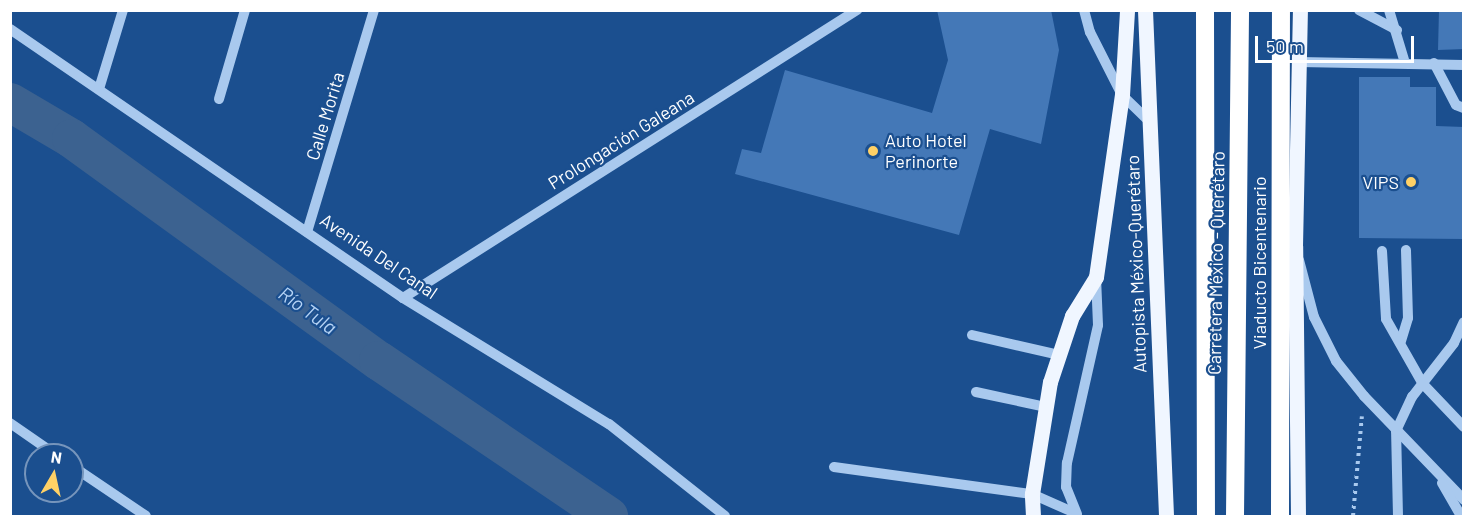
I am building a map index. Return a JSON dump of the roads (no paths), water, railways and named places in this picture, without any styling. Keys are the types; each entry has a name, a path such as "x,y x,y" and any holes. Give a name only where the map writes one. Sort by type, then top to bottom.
{"highway":[{"name":"Carretera México - Querétaro","path":"1205,10 1206,516"},
{"name":"Carretera México - Querétaro","path":"1234,516 1242,10"},
{"name":"Viaducto Bicentenario","path":"1280,516 1281,10"}],"main road":[{"path":"1033,516 1032,494 1046,407 1059,355 1072,316 1096,278 1122,95 1127,10"},
{"name":"Autopista México-Querétaro","path":"1145,10 1166,516"},
{"path":"1298,516 1295,246 1300,10"}],"street":[{"path":"99,89 123,10"},
{"path":"219,99 245,10"},
{"name":"Calle Morita","path":"307,232 374,10"},
{"name":"Prolongación Galeana","path":"403,298 857,10"},
{"path":"1084,10 1090,32 1122,95 1150,122"},
{"path":"1359,10 1397,30"},
{"path":"1389,10 1397,30 1405,63"},
{"name":"Avenida Del Canal","path":"10,29 403,298 609,424 724,516"},
{"path":"1299,63 1464,65"},
{"path":"1434,63 1456,105 1464,108"},
{"path":"1295,246 1314,317 1336,360 1364,396 1464,500"},
{"path":"1401,341 1408,318 1406,250"},
{"path":"1382,251 1386,319 1401,341 1422,384 1464,427"},
{"path":"1077,515 1066,487 1067,463 1074,418 1098,325 1096,278"},
{"path":"1398,516 1396,431 1422,384 1454,343 1464,322"},
{"path":"972,335 1059,355"},
{"path":"976,392 1046,407"},
{"path":"10,423 39,443"},
{"path":"1431,464 1461,516"},
{"path":"834,467 1032,494 1077,515"},
{"path":"84,474 146,516"}],"waterway":[{"name":"Río Tula","path":"10,102 71,138 378,360 608,516"}],"place":[{"name":"Auto Hotel Perinorte","path":"873,151"},
{"name":"VIPS","path":"1411,182"}]}
